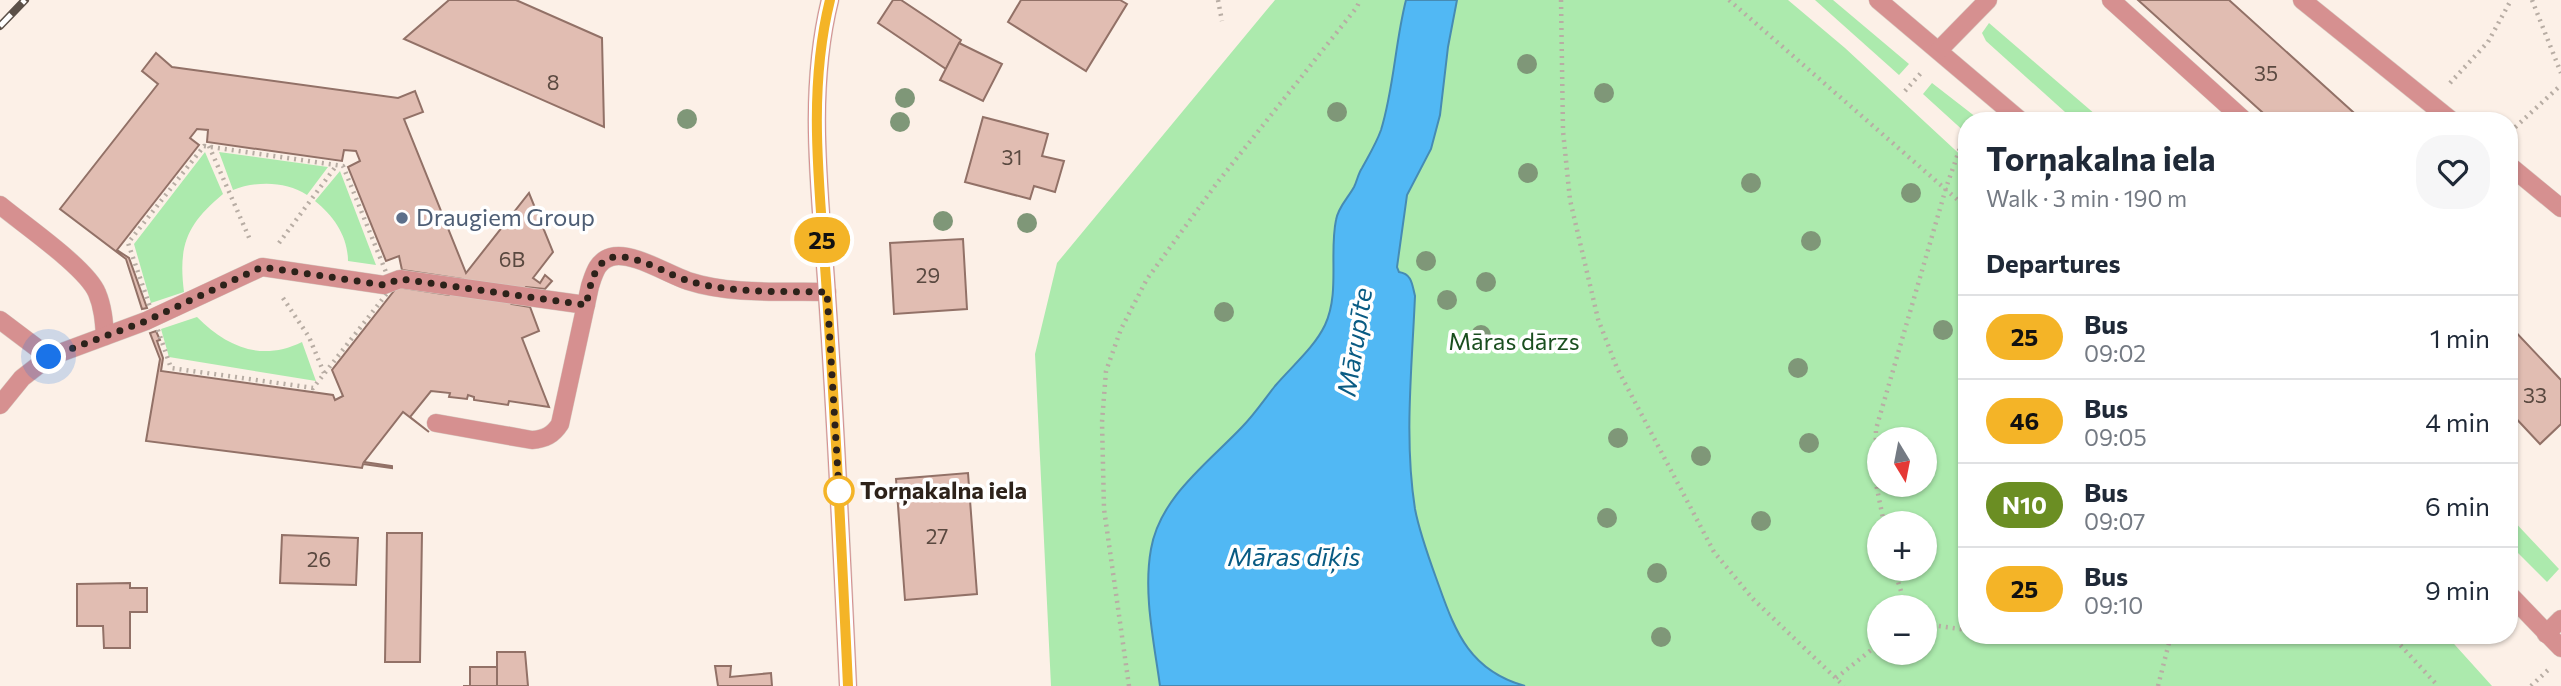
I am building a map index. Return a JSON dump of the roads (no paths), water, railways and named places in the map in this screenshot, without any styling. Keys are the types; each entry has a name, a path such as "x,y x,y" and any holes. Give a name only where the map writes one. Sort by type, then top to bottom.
{"street":[{"path":"830,0 823,25 819,68 818,158 848,686"},
{"path":"1878,0 2011,112"},
{"path":"1939,50 1988,0"},
{"path":"2111,0 2231,112"},
{"path":"2302,0 2441,112"},
{"path":"2518,173 2561,208"},
{"path":"0,205 87,276 97,293 103,312 105,336"},
{"path":"436,423 532,440 550,436 560,424 597,266 610,257 624,257 641,262 690,282 755,292 827,292"},
{"path":"1,402 22,378 49,357 146,321 262,267 384,285 400,279 586,305"},
{"path":"0,320 49,357"},
{"path":"2518,604 2561,648"},
{"path":"2546,634 2561,620"}],"water":[{"name":"Māras dīķis","path":"1406,0 1457,0 1440,115 1431,149 1407,195 1397,267 1399,272 1409,277 1415,296 1409,430 1415,509 1429,558 1459,635 1491,671 1525,686 1160,686 1148,583 1151,549 1156,530 1164,513 1187,482 1246,422 1309,349 1325,325 1332,300 1337,215 1354,187 1381,130"}],"railway":[{"path":"0,26 25,0"}],"place":[{"name":"Draugiem Group","path":"402,218"},
{"name":"Torņakalna iela","path":"839,491"}],"water label":[{"name":"Mārupīte","path":"1355,342"}],"park label":[{"name":"Māras dārzs","path":"1514,342"}]}
